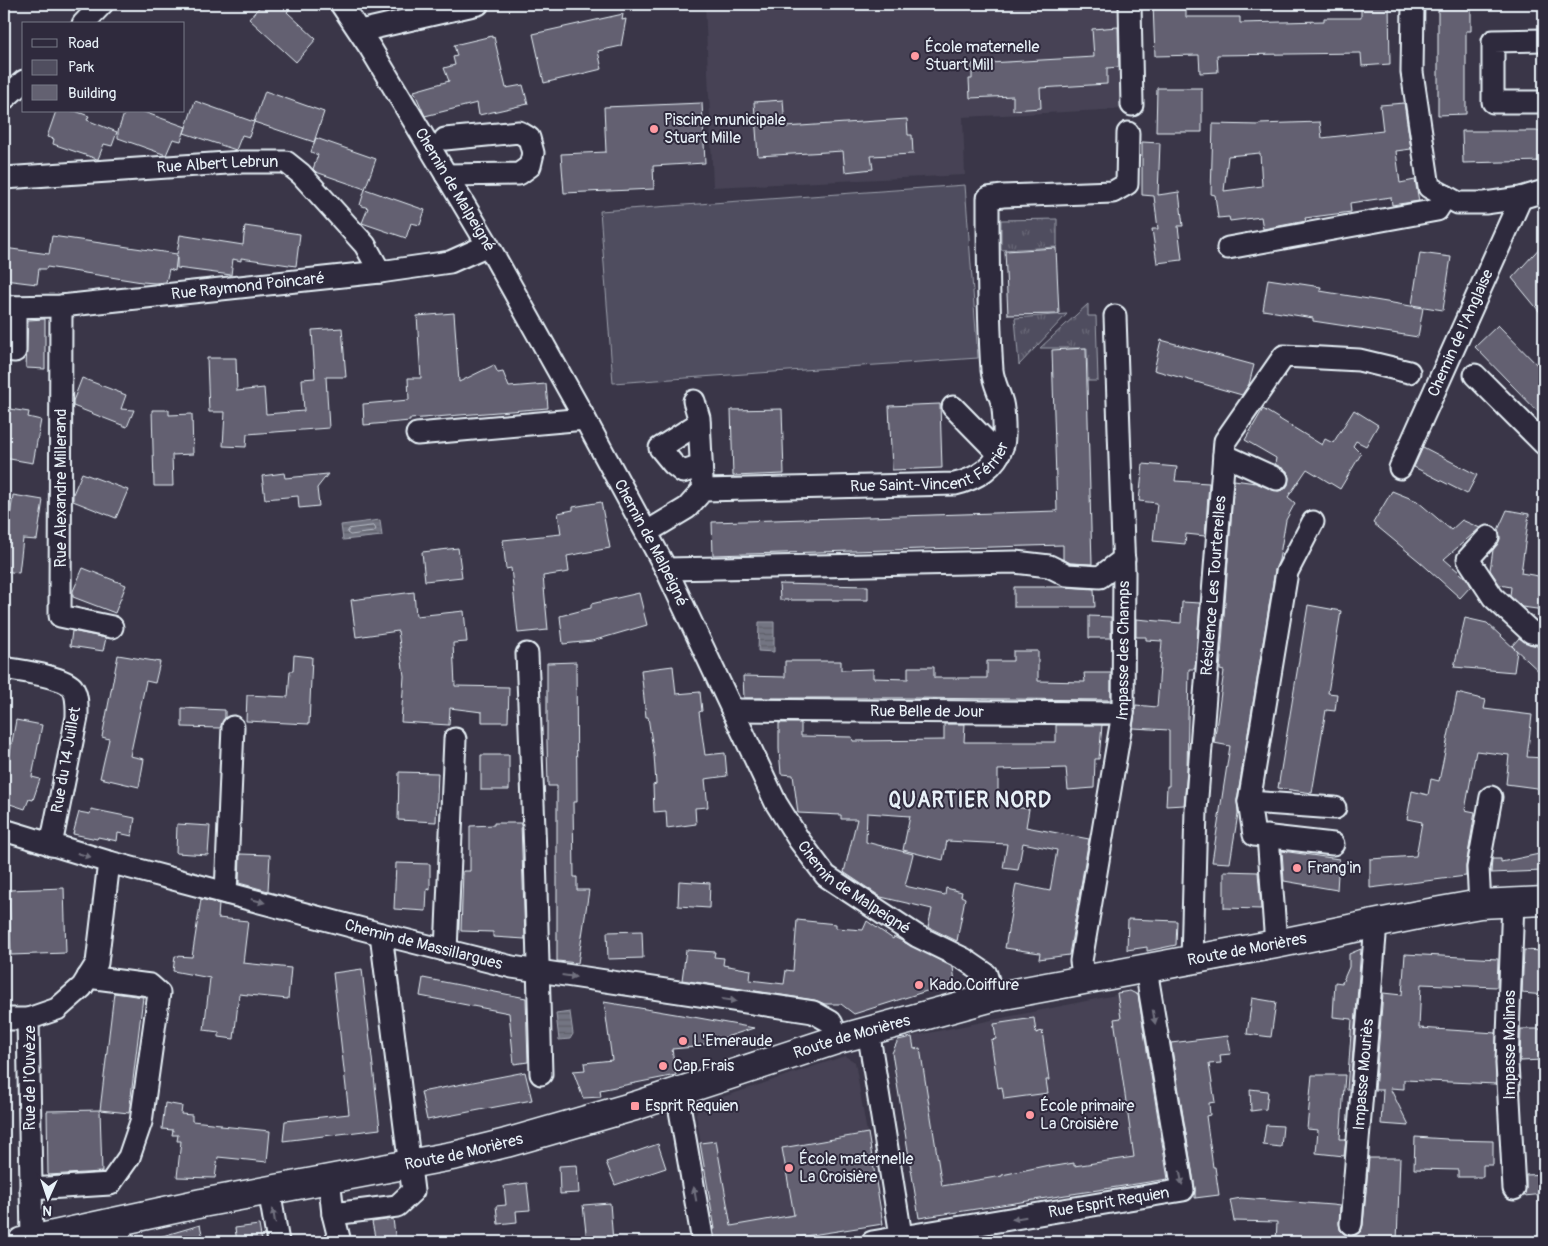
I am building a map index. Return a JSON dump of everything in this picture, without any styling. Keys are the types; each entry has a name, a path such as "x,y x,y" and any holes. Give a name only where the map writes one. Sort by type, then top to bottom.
{"main road":[{"name":"Route de Morières","path":"27,1241 121,1232 269,1190 457,1155 549,1132 676,1093 838,1039 993,997 1480,904 1544,901"}],"street":[{"path":"85,22 102,4"},
{"name":"Chemin de Malpeigné","path":"341,4 360,31 488,245 647,532 776,803 799,840 826,876 917,936 964,959 986,974 993,997"},
{"path":"360,31 478,4"},
{"path":"1130,4 1132,105"},
{"path":"1413,4 1412,72 1429,187 1458,203 1485,203 1521,198 1544,191"},
{"path":"1544,40 1493,41 1493,102 1544,102"},
{"path":"4,99 22,83"},
{"path":"445,139 519,132 529,138 533,153 530,166 519,174 446,175"},
{"name":"Rue Saint-Vincent Férrier","path":"703,490 955,484 970,481 984,472 999,454 1003,443 1003,406 992,373 988,289 988,198 1113,192 1127,184 1128,133"},
{"name":"Rue Albert Lebrun","path":"4,178 242,162 286,162 302,174 365,245 380,272"},
{"path":"1228,248 1437,210 1446,196"},
{"name":"Chemin de l'Anglaise","path":"1400,468 1521,198"},
{"name":"Rue Raymond Poincaré","path":"9,307 61,306 380,272 450,262 488,245"},
{"name":"Rue Alexandre Millerand","path":"61,306 60,616 112,626"},
{"path":"4,350 15,351 9,307"},
{"name":"Impasse des Champs","path":"1084,981 1081,961 1123,713 1124,559 1115,316"},
{"name":"Résidence Les Tourterelles","path":"1192,960 1196,810 1225,441 1284,356 1359,360 1408,372"},
{"path":"1475,375 1544,444"},
{"path":"647,532 687,508 703,490 699,423 694,401"},
{"path":"954,407 999,454"},
{"path":"417,434 585,419"},
{"path":"699,423 660,448 673,464 683,472 701,466"},
{"path":"1224,455 1277,479"},
{"path":"1313,522 1288,572 1249,802 1254,835 1333,844"},
{"path":"1488,537 1468,559 1493,597 1532,632 1544,634"},
{"path":"666,569 1015,562 1049,566 1067,575 1100,577 1124,559"},
{"path":"527,654 541,1074"},
{"name":"Rue du 14 Juillet","path":"4,668 58,678 72,686 78,701 77,717 51,845"},
{"name":"Rue Belle de Jour","path":"732,710 1123,713"},
{"path":"226,893 233,727"},
{"path":"446,951 455,738"},
{"path":"1480,904 1478,868 1491,797"},
{"path":"1249,802 1335,808"},
{"path":"1268,836 1276,944"},
{"name":"Chemin de Massillargues","path":"6,837 51,845 226,893 512,967 813,1012 831,1022 838,1039"},
{"name":"Rue de l'Ouvèze","path":"27,1241 31,1188 28,1019 57,1009 82,987 98,963 109,862"},
{"name":"Impasse Molinas","path":"1513,901 1507,1063 1514,1189"},
{"name":"Impasse Mouriès","path":"1352,1224 1376,924"},
{"path":"333,1214 397,1206 413,1191 381,934"},
{"name":"Rue Esprit Requien","path":"872,1242 902,1240 1183,1190 1146,969"},
{"path":"31,1188 110,1184 129,1157 141,1122 159,993 150,985 88,977"},
{"path":"4,1019 28,1019"},
{"path":"868,1030 902,1240"},
{"path":"676,1093 703,1242"},
{"path":"329,1178 333,1214 340,1242"},
{"path":"269,1190 278,1242"}],"shaded area":[{"name":"École maternelle Stuart Mill","path":"705,4 1121,4 1124,109 963,117 965,175 713,187"},
{"name":"École primaire La Croisière","path":"1140,990 1167,1179 919,1217 893,1050 899,1039"},
{"name":"École maternelle La Croisière","path":"845,1056 855,1062 882,1222 762,1242 717,1242 696,1114 702,1104"}],"green space":[{"path":"965,185 978,358 613,383 600,211"},
{"path":"1057,219 1057,247 1001,250 1001,220"},
{"path":"1088,304 1088,316 1096,316 1098,381 1088,381 1087,348 1040,348"},
{"path":"1067,314 1019,365 1015,318"}],"water":[{"path":"380,520 382,536 343,540 341,525"},
{"path":"759,622 774,622 774,652 758,651"},
{"path":"570,1012 573,1034 570,1039 559,1040 556,1014"}],"building":[{"path":"262,4 295,4 287,12 316,39 296,62 249,19"},
{"path":"1153,4 1186,4 1186,17 1240,17 1240,23 1324,21 1324,18 1361,18 1361,4 1389,4 1390,64 1362,66 1361,53 1217,55 1218,72 1200,73 1199,55 1155,56"},
{"path":"1438,4 1471,4 1471,31 1466,31 1466,114 1438,115"},
{"path":"623,14 622,20 626,19 621,46 598,51 602,69 544,83 533,34"},
{"path":"1118,27 1119,67 1107,68 1107,84 1040,88 1041,108 1013,110 1013,96 970,98 969,79 972,79 972,64 1094,57 1092,29"},
{"path":"492,36 492,38 494,37 506,88 523,85 528,104 479,115 477,103 425,116 414,91 449,81 444,68 455,65 453,57 457,56 454,45"},
{"path":"1157,88 1202,88 1202,132 1156,132"},
{"path":"265,91 324,112 314,142 254,122"},
{"path":"783,100 785,127 907,119 908,135 912,135 913,154 871,156 873,169 845,172 843,151 758,156 754,102"},
{"path":"195,101 254,122 249,137 242,135 236,150 184,133"},
{"name":"Piscine municipale Stuart Mille","path":"702,103 705,163 653,166 654,189 564,193 561,154 606,152 604,107"},
{"path":"1404,103 1411,149 1396,151 1400,183 1415,180 1419,201 1392,205 1391,197 1350,203 1351,212 1305,218 1306,221 1263,229 1261,217 1230,221 1229,217 1218,218 1215,195 1211,194 1213,124 1259,125 1320,122 1322,138 1383,131 1380,105","holes":["1260,153 1262,186 1224,191 1228,156"]},
{"path":"56,112 78,112 89,116 87,120 117,132 112,146 104,144 98,159 53,144 54,139 47,137"},
{"path":"125,112 144,112 186,127 181,141 173,139 166,155 118,138 118,131"},
{"path":"1462,131 1544,131 1544,161 1463,163"},
{"path":"316,138 376,159 365,189 316,172 313,169 318,155 311,152"},
{"path":"1142,142 1160,143 1158,195 1179,192 1183,226 1178,226 1182,260 1157,263 1152,229 1158,229 1154,196 1142,195"},
{"path":"365,189 425,210 420,225 411,223 406,238 362,223 368,208 360,205"},
{"path":"245,226 300,234 296,266 241,258 241,261 233,259 231,275 177,268 177,255 175,271 169,269 166,282 142,282 47,267 46,269 39,269 37,284 4,280 4,248 49,254 52,236 177,254 180,235 243,245"},
{"path":"1544,243 1544,317 1512,278"},
{"path":"1056,248 1059,314 1008,315 1005,251"},
{"path":"1420,253 1451,257 1443,310 1412,305"},
{"path":"1268,279 1321,287 1320,291 1423,308 1418,337 1313,321 1313,318 1263,310"},
{"path":"454,313 459,382 494,365 498,373 503,372 509,387 546,384 548,408 410,419 410,421 364,425 363,404 409,400 408,378 421,378 417,316"},
{"path":"45,319 45,369 26,368 28,320"},
{"path":"1498,325 1544,372 1544,418 1475,347"},
{"path":"342,328 346,377 326,377 329,428 247,434 246,447 223,446 225,412 209,412 207,358 236,358 237,391 264,388 266,414 304,411 302,379 315,378 312,330"},
{"path":"1161,340 1254,365 1249,384 1242,395 1154,370"},
{"path":"1086,348 1092,564 1070,563 1063,559 1063,545 713,555 712,522 1057,511 1052,350"},
{"path":"82,378 126,395 121,409 134,410 127,427 73,406 73,401"},
{"path":"940,404 942,468 892,470 889,406"},
{"path":"10,409 29,412 28,417 41,420 33,463 4,458 4,444"},
{"path":"782,409 784,474 733,476 731,410"},
{"path":"1263,409 1322,445 1325,439 1333,443 1354,410 1378,425 1366,446 1356,441 1353,446 1361,454 1340,489 1307,469 1288,497 1295,503 1286,520 1279,560 1275,570 1237,800 1238,814 1230,863 1212,862 1230,746 1214,743 1224,671 1220,670 1234,480 1256,483 1278,491 1285,489 1289,478 1287,471 1275,464 1276,458 1245,440"},
{"path":"152,410 169,410 169,415 192,414 193,454 172,455 173,486 154,486"},
{"path":"1423,447 1477,475 1467,494 1414,467"},
{"path":"1143,464 1177,467 1175,481 1209,483 1205,536 1186,534 1185,544 1153,541 1157,503 1139,501"},
{"path":"82,473 128,490 116,518 73,501 73,494"},
{"path":"284,473 285,478 328,474 317,488 319,506 299,508 298,496 265,499 262,476"},
{"path":"1392,491 1417,501 1451,530 1462,520 1480,528 1444,559 1467,579 1471,586 1460,598 1373,523"},
{"path":"13,495 43,500 37,540 23,539 19,573 4,571 4,546 6,546"},
{"path":"601,502 610,548 567,556 569,572 543,576 548,630 518,633 511,568 506,569 503,540 561,534 558,513 573,510 573,507"},
{"path":"1507,510 1529,514 1521,573 1544,577 1544,610 1522,607 1510,596 1511,587 1500,585 1490,570 1493,550 1500,539 1498,530"},
{"path":"458,548 462,577 425,581 422,552"},
{"path":"83,568 126,585 115,613 73,597 73,591"},
{"path":"779,584 868,586 868,600 780,600"},
{"path":"1014,587 1094,589 1095,607 1014,607"},
{"path":"414,592 416,616 464,611 467,642 453,643 455,686 509,687 508,722 482,722 482,712 450,708 449,725 401,722 404,676 398,631 356,637 351,600"},
{"path":"639,593 647,625 592,641 563,644 560,616 591,608 591,604"},
{"path":"1182,602 1200,603 1195,669 1189,669 1187,770 1184,805 1166,806 1167,786 1169,786 1169,730 1133,728 1136,705 1157,707 1162,641 1146,640 1146,637 1136,637 1136,619 1181,623"},
{"path":"1308,605 1341,611 1328,693 1337,694 1335,711 1326,710 1312,793 1278,788"},
{"path":"1089,616 1111,617 1111,638 1089,638"},
{"path":"1465,618 1487,623 1517,651 1514,672 1454,667"},
{"path":"72,631 106,638 103,651 70,646"},
{"path":"1519,638 1537,646 1544,652 1544,676 1512,646"},
{"path":"1013,651 1038,651 1038,681 1085,682 1084,673 1111,673 1111,700 744,698 743,676 785,677 785,661 841,661 841,670 873,669 873,678 908,679 908,667 934,667 934,678 987,678 987,661 1013,661"},
{"path":"118,655 160,662 155,683 146,681 130,756 144,759 139,787 100,778 109,739 102,737"},
{"path":"294,655 312,657 309,724 246,721 247,695 288,697 290,671 293,671"},
{"path":"576,662 577,802 573,802 574,877 577,877 577,890 589,890 578,963 557,961 557,786 548,786 547,742 547,663"},
{"path":"673,666 676,694 700,692 702,711 699,712 705,755 725,753 727,776 705,779 708,807 695,808 696,824 667,828 666,811 654,812 653,785 656,784 654,755 648,717 646,717 641,670"},
{"path":"1457,693 1486,700 1484,709 1532,715 1527,757 1544,758 1544,789 1506,784 1509,755 1476,751 1465,810 1475,812 1466,876 1370,888 1370,859 1416,856 1422,822 1407,819 1412,791 1428,795 1431,779 1439,781"},
{"path":"182,708 225,710 225,718 220,728 182,727"},
{"path":"16,720 42,725 32,777 40,779 33,800 29,799 25,809 4,802 4,786"},
{"path":"779,723 801,723 801,736 852,737 853,741 944,740 944,724 965,724 964,742 1056,742 1056,725 1102,725 1099,759 1095,759 1094,788 1068,790 1066,768 998,770 998,800 1015,803 1014,807 1029,809 1026,827 1089,839 1069,955 1039,959 1040,953 1005,948 1016,884 1050,891 1057,850 1023,843 1018,870 1003,868 1007,844 947,841 943,860 903,850 910,816 867,813 866,842 913,854 905,886 945,895 946,888 962,892 961,896 965,898 957,941 928,927 932,909 881,897 845,873 857,819 841,819 841,815 798,813 793,775 781,774"},
{"path":"481,755 509,755 509,790 481,790"},
{"path":"399,772 438,773 436,822 398,820"},
{"path":"91,809 135,818 132,836 118,833 117,841 73,834 79,812 90,814"},
{"path":"494,823 521,823 525,939 493,937 493,932 461,931 463,871 470,871 470,826 494,825"},
{"path":"177,824 210,826 208,855 176,853"},
{"path":"1282,851 1339,859 1337,890 1284,881"},
{"path":"1544,853 1543,871 1491,873 1492,859 1501,859 1501,862"},
{"path":"240,854 270,855 268,891 239,883"},
{"path":"396,863 430,864 430,890 427,889 426,911 394,909"},
{"path":"1224,871 1258,872 1261,909 1224,908"},
{"path":"679,881 710,883 709,908 678,906"},
{"path":"64,888 66,953 11,955 9,890"},
{"path":"201,899 219,904 218,918 248,921 243,963 291,968 288,999 239,994 234,1039 219,1037 219,1032 204,1030 210,978 173,971 175,956 192,957"},
{"path":"1128,919 1177,921 1176,945 1147,951 1147,947 1127,950"},
{"path":"797,920 836,924 836,928 863,930 867,921 893,939 894,937 953,967 955,982 854,1014 841,1004 825,1004 815,1000 682,980 686,950 715,952 714,957 724,958 723,965 751,970 750,980 784,984 786,970 793,971"},
{"path":"642,931 643,958 608,959 607,932"},
{"path":"1361,949 1350,1090 1347,1090 1352,1019 1333,1017 1335,982 1342,983 1349,967 1349,954"},
{"path":"1524,950 1542,951 1541,967 1544,967 1544,995 1522,993"},
{"path":"1405,954 1498,959 1497,987 1421,984 1419,1028 1496,1033 1496,1084 1404,1080 1404,1089 1390,1088 1409,1126 1381,1124 1383,1090 1375,1090 1383,993 1402,995"},
{"path":"362,969 380,1129 283,1141 285,1121 349,1114 333,973"},
{"path":"423,978 526,998 528,1062 514,1064 509,1013 420,996"},
{"path":"1130,991 1138,995 1168,1179 919,1218 892,1053 898,1040 912,1037 914,1049 920,1048 942,1186 1002,1176 1049,1165 1050,1167 1074,1163 1074,1166 1134,1157 1114,1019 1121,1018 1117,993"},
{"path":"114,993 143,997 129,1113 100,1110"},
{"path":"1252,998 1276,1002 1271,1037 1247,1034"},
{"path":"604,1002 754,1028 695,1047 672,1049 676,1075 600,1090 601,1097 583,1098 573,1071 585,1070 584,1063 612,1060"},
{"path":"1034,1018 1036,1033 1042,1031 1049,1080 1046,1080 1048,1093 1004,1099 1002,1087 998,1088 991,1040 996,1039 994,1024"},
{"path":"1521,1029 1544,1029 1544,1060 1520,1061"},
{"path":"1228,1036 1231,1054 1220,1055 1221,1063 1209,1064 1215,1102 1209,1103 1210,1115 1206,1116 1219,1195 1195,1198 1195,1188 1171,1043"},
{"path":"525,1072 532,1100 427,1120 421,1092"},
{"path":"1312,1075 1345,1075 1340,1139 1346,1139 1344,1156 1316,1153 1318,1130 1307,1129"},
{"path":"1250,1089 1268,1091 1266,1109 1251,1111"},
{"path":"165,1103 182,1106 181,1114 192,1115 192,1121 270,1131 267,1162 218,1157 215,1178 177,1177 181,1141 177,1141 178,1135 172,1135 173,1130 162,1129"},
{"path":"100,1110 102,1172 48,1175 47,1111"},
{"path":"1266,1125 1283,1126 1281,1147 1263,1145"},
{"path":"868,1133 883,1224 766,1242 715,1242 713,1229 715,1229 700,1143 716,1141 731,1226 794,1215 782,1148"},
{"path":"1415,1137 1493,1141 1493,1165 1483,1165 1483,1177 1458,1177 1458,1170 1414,1169"},
{"path":"658,1144 666,1168 615,1185 606,1162"},
{"path":"1369,1158 1400,1158 1397,1242 1276,1242 1277,1222 1234,1221 1230,1200 1241,1198 1332,1205 1340,1206 1340,1230 1349,1236 1356,1235 1361,1231 1363,1225"},
{"path":"577,1165 579,1193 560,1194 559,1166"},
{"path":"1544,1174 1544,1194 1524,1196 1526,1175"},
{"path":"527,1183 530,1210 516,1211 517,1222 498,1224 496,1206 506,1205 504,1186"},
{"path":"610,1203 613,1242 587,1242 583,1205"},
{"path":"393,1219 396,1242 376,1242 372,1222"},
{"path":"200,1225 204,1242 156,1242 156,1238"},
{"path":"259,1225 262,1242 237,1242 235,1228"}],"place":[{"name":"École maternelle Stuart Mill","path":"915,56"},
{"name":"Piscine municipale Stuart Mille","path":"654,129"},
{"name":"Frang'in","path":"1297,868"},
{"name":"Kado Coiffure","path":"919,985"},
{"name":"L'Emeraude","path":"683,1041"},
{"name":"Cap Frais","path":"663,1066"},
{"name":"Esprit Requien","path":"635,1106"},
{"name":"École primaire La Croisière","path":"1030,1115"},
{"name":"École maternelle La Croisière","path":"789,1168"}],"district":[{"name":"QUARTIER NORD","path":"970,800"}]}
